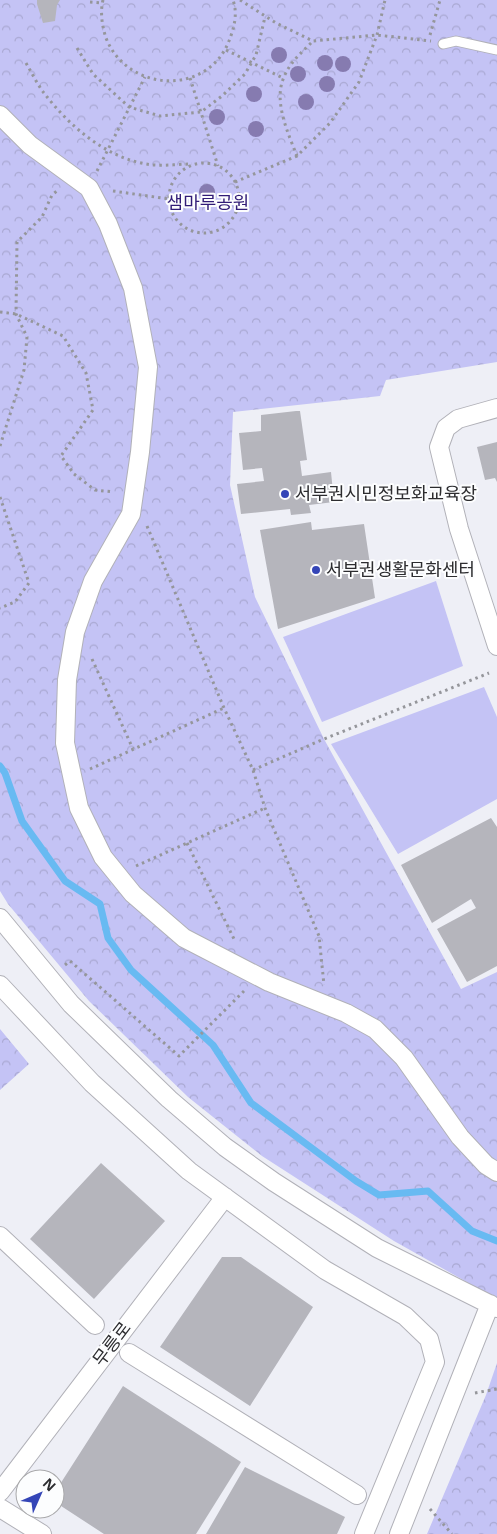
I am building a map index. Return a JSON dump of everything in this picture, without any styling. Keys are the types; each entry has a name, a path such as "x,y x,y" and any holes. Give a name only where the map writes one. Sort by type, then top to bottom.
{"street":[{"path":"0,115 30,144 88,188 108,224 133,288 148,367 140,452 130,514 93,581 77,626 68,680 65,743 79,808 103,857 133,894 184,938 268,982 346,1013 376,1029 404,1058 460,1137 486,1165 497,1172"},
{"path":"497,408 458,419 446,428 439,447 459,528 497,646"},
{"path":"0,918 71,1004 169,1099 225,1147 274,1182 377,1248 493,1306 415,1491 399,1534"},
{"path":"0,985 92,1083 189,1171 325,1270 405,1316 430,1339 435,1362 364,1534"},
{"name":"무릉로","path":"0,1492 225,1197"},
{"path":"0,1236 95,1325"},
{"path":"129,1353 357,1495"},
{"path":"0,1508 42,1534"}],"lane":[{"path":"443,44 456,41 497,50"}],"path":[{"path":"90,2 103,2 102,26 110,48 125,66 145,77 167,82 190,78 210,67 226,50 234,29 235,6 233,0"},
{"path":"240,0 265,17 314,41 377,35 428,40 443,44"},
{"path":"235,182 297,156 330,123 359,82 377,35 385,0"},
{"path":"428,40 440,0"},
{"path":"77,48 93,74 130,107 160,116 201,112 222,96 245,74 256,55 265,17"},
{"path":"297,156 282,120 280,96 283,78 295,59 314,41"},
{"path":"226,50 283,78"},
{"path":"26,63 43,92 61,112 80,131 108,150 131,160 154,165 207,163 218,166 228,173 235,182 238,204 228,224 218,230 207,233 196,232 186,228 177,220 171,210 169,199 171,187 176,177 185,169 196,164"},
{"path":"145,77 88,188 169,199"},
{"path":"190,78 218,166"},
{"path":"0,446 24,370 27,337 16,314 17,242 42,217 52,194 75,177"},
{"path":"0,312 16,314 63,336 86,373 92,410 61,456 74,474 94,490 133,494 224,708 253,770 265,808 319,936 326,1005"},
{"path":"0,496 29,583 15,602 0,608"},
{"path":"77,626 132,749"},
{"path":"253,770 324,739 489,673"},
{"path":"72,776 224,708"},
{"path":"117,875 265,808"},
{"path":"187,843 251,973"},
{"path":"59,970 70,961 179,1056 235,1000"},
{"path":"415,1491 452,1534"}],"green space":[{"name":"샘마루공원","path":"0,0 497,0 497,362 386,380 380,396 233,412 230,485 255,597 324,739 461,989 497,972 497,1299 394,1241 262,1156 188,1097 89,1001 8,904 0,891"},
{"path":"436,581 463,666 322,722 283,637"},
{"path":"484,687 497,717 497,799 398,854 331,744"},
{"path":"0,1029 29,1064 0,1090"},
{"path":"497,1363 497,1534 427,1534 486,1395"}],"building":[{"path":"37,0 60,0 57,5 55,21 43,23"},
{"path":"300,411 307,460 300,461 302,476 331,472 334,502 309,505 311,513 291,515 290,509 241,514 237,484 264,481 262,468 243,470 239,433 261,431 261,415"},
{"path":"497,442 497,482 495,478 485,480 477,447"},
{"path":"311,522 312,530 364,524 375,598 278,629 260,530"},
{"path":"491,818 497,827 497,966 467,982 437,929 476,908 471,899 432,923 401,865"},
{"path":"101,1163 165,1221 94,1299 30,1239"},
{"path":"222,1257 241,1257 313,1307 250,1406 160,1347"},
{"path":"123,1386 241,1462 196,1534 104,1534 65,1509 65,1476"},
{"path":"245,1467 345,1517 337,1534 206,1534"}],"waterway":[{"path":"0,766 5,773 22,821 65,881 100,904 108,938 131,970 213,1045 251,1103 356,1181 379,1195 428,1191 472,1231 497,1241"}],"place":[{"name":"서부권시민정보화교육장","path":"285,494"},
{"name":"서부권생활문화센터","path":"316,570"}]}
